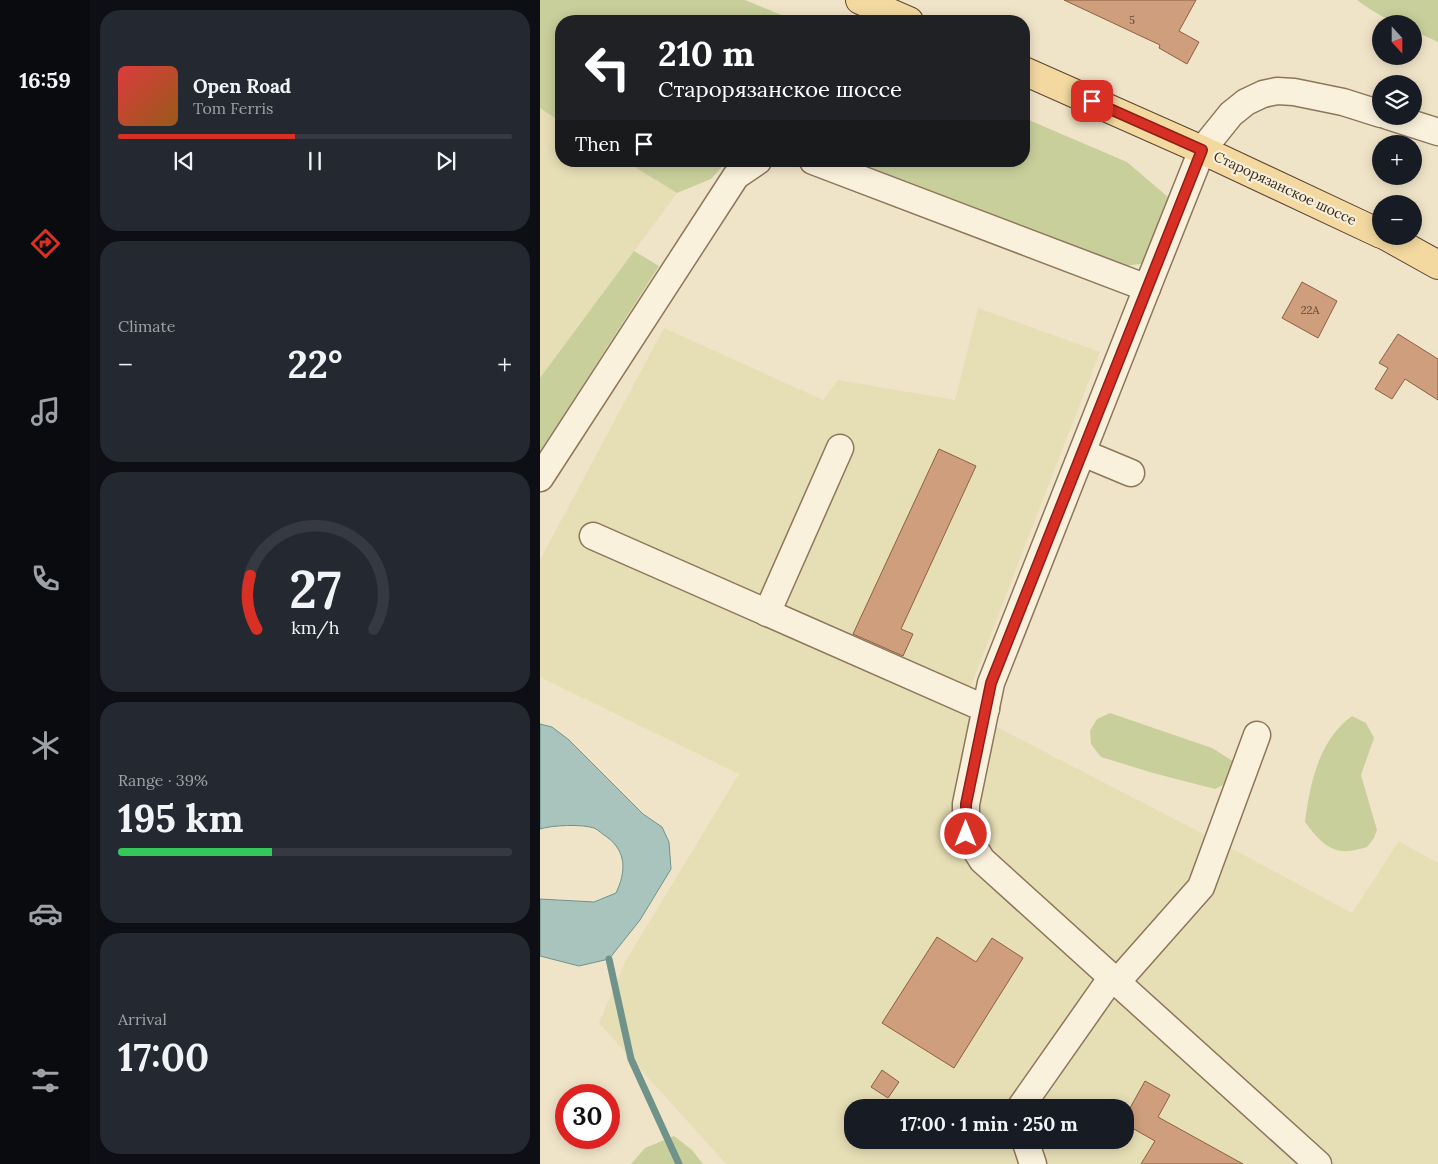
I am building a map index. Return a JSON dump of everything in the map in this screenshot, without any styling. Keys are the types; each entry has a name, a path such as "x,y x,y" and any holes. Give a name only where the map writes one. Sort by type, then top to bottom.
{"main road":[{"path":"860,0 895,15"},
{"name":"Старорязанское шоссе","path":"1030,74 1202,150 1372,230"},
{"path":"1402,245 1438,265"}],"street":[{"path":"1318,1164 982,860 966,834 966,804 991,683 1202,150 1231,114 1246,102 1263,94 1277,91 1294,92 1343,102 1372,111"},
{"path":"1416,125 1438,132"},
{"path":"540,478 736,176 749,167"},
{"path":"828,167 1147,288"},
{"path":"767,613 840,448"},
{"path":"1083,453 1131,473"},
{"path":"593,536 986,709"},
{"path":"1027,1099 1114,980 1201,887 1257,735"},
{"path":"1027,1149 1033,1164"}],"shaded area":[{"path":"540,108 555,118 555,167 635,167 677,193 540,378"},
{"path":"978,308 1100,352 962,709 1352,913 1399,841 1438,863 1438,1164 726,1164 599,1023 625,962 739,774 540,677 540,560 664,328 823,400 838,380 955,400"}],"green space":[{"path":"540,0 745,0 781,15 555,15 555,118 540,108"},
{"path":"1357,0 1438,0 1438,42 1422,35 1422,15 1381,15"},
{"path":"1030,121 1127,162 1168,197 1168,218 1154,262 1118,267 846,167 1030,167"},
{"path":"635,167 722,167 711,179 677,193"},
{"path":"634,251 659,266 540,452 540,378"},
{"path":"1110,713 1212,748 1236,763 1229,782 1215,789 1101,757 1091,744 1090,731 1097,719"},
{"path":"1352,716 1366,723 1374,738 1361,775 1377,830 1367,847 1346,851 1337,850 1326,845 1305,822 1313,778 1318,763 1331,737"},
{"path":"674,1136 692,1150 703,1164 631,1164 645,1148"}],"water":[{"path":"540,724 552,727 569,740 643,814 662,827 669,842 671,869 640,920 609,959 579,966 540,956 540,899 594,902 616,893 622,878 623,863 614,843 594,828 567,826 540,829"}],"building":[{"path":"1064,0 1196,0 1179,31 1199,42 1187,64 1159,48 1160,45"},
{"path":"1302,282 1337,301 1318,338 1282,318"},
{"path":"1398,334 1438,359 1438,400 1405,379 1392,399 1375,389 1388,368 1379,363"},
{"path":"939,449 976,466 901,629 913,634 903,656 853,634"},
{"path":"937,937 976,962 992,938 1023,958 954,1068 882,1023"},
{"path":"882,1070 899,1082 888,1098 871,1087"},
{"path":"1145,1081 1170,1095 1158,1117 1243,1164 1141,1164 1155,1141 1134,1129 1134,1101"}],"waterway":[{"path":"609,959 631,1059 679,1164"}],"route":[{"path":"966,834 966,804 991,683 1202,150 1092,101"}]}
